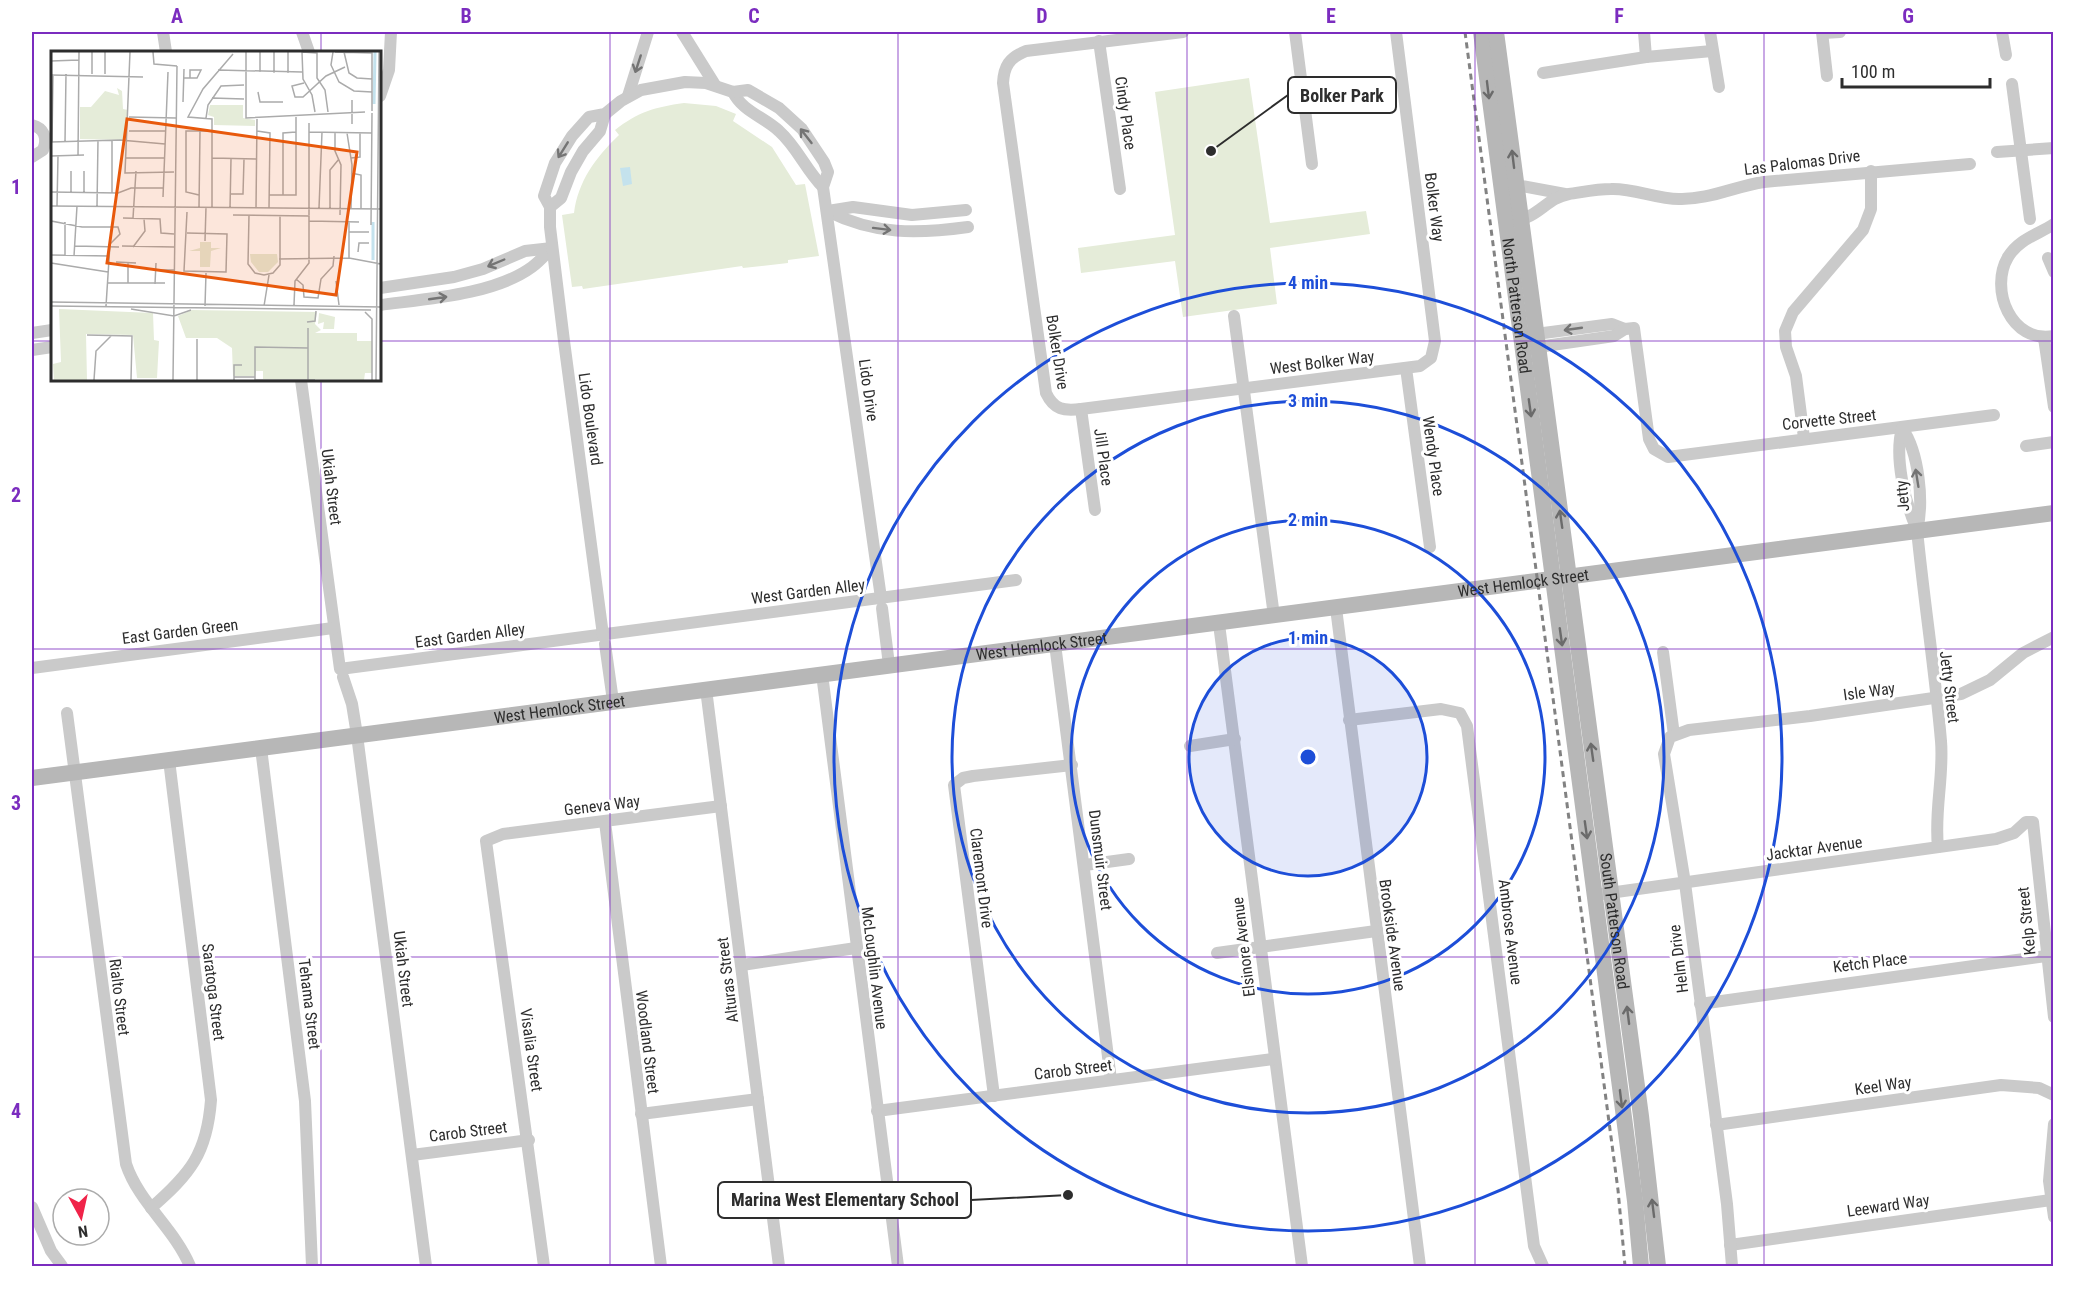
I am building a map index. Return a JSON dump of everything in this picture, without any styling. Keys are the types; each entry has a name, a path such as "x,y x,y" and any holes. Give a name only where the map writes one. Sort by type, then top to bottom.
{"street":[{"path":"163,32 166,51"},
{"path":"302,32 309,51"},
{"path":"381,90 390,63 391,32"},
{"path":"628,96 648,32"},
{"path":"682,32 715,85"},
{"name":"Bolker Drive","path":"1183,32 1099,41 1018,54 1007,64 1003,83 1046,393 1052,404 1060,410 1243,388"},
{"path":"1295,32 1312,164"},
{"name":"Bolker Way","path":"1396,32 1435,341 1431,358 1420,366 1406,368"},
{"name":"North Patterson Road","path":"1481,32 1532,341 1561,578"},
{"name":"North Patterson Road","path":"1496,32 1516,185 1513,221"},
{"path":"1644,32 1646,57"},
{"path":"1710,32 1719,87"},
{"path":"1827,76 1822,32 1840,32"},
{"path":"2002,32 2006,55"},
{"name":"Cindy Place","path":"1099,41 1120,189"},
{"path":"1543,73 1646,57 1712,51"},
{"name":"Lido Boulevard","path":"613,702 552,248 550,207 544,196 555,163 565,146 590,117 605,114 628,96 672,83 698,82 715,85"},
{"path":"2012,84 2030,219"},
{"name":"Lido Drive","path":"715,85 733,92 748,90 769,101 792,119 824,162 828,172 823,187 889,665"},
{"name":"Lido Drive","path":"733,92 739,105 760,115 781,132 798,153 810,174 823,187"},
{"name":"Lido Boulevard","path":"550,207 561,198 571,172 583,151 600,131 605,114"},
{"path":"32,125 42,130 46,140 43,150 32,157"},
{"path":"1997,152 2054,148"},
{"name":"Las Palomas Drive","path":"1513,221 1530,219 1549,203 1566,195 1610,189 1670,198 1701,198 1764,182 1970,164"},
{"path":"1804,438 1796,376 1785,347 1785,331 1793,312 1863,230 1870,209 1871,171"},
{"path":"1516,185 1566,195"},
{"path":"827,211 853,207 912,215 966,210"},
{"path":"827,211 852,224 883,230 922,231 968,227"},
{"path":"2054,224 2021,242 2013,249 2003,269 2000,283 2003,304 2011,318 2025,331 2049,337 2054,407"},
{"path":"381,288 454,277 483,269 525,251 552,248"},
{"path":"381,305 452,296 486,287 532,267 552,248"},
{"path":"2048,258 2054,272"},
{"path":"1234,316 1274,616"},
{"name":"Corvette Street","path":"1532,341 1614,336 1629,328 1649,439 1654,449 1668,457 1994,415"},
{"path":"32,333 51,330"},
{"path":"32,350 51,347"},
{"name":"West Bolker Way","path":"1243,388 1406,368"},
{"name":"Wendy Place","path":"1406,368 1430,548"},
{"name":"Ukiah Street","path":"302,381 333,628 341,673 352,704 357,735 426,1266"},
{"name":"Jill Place","path":"1081,409 1095,510"},
{"name":"Jetty","path":"1902,428 1898,443 1910,513 1917,530"},
{"path":"2026,446 2054,442"},
{"name":"West Hemlock Street","path":"32,778 2054,513"},
{"name":"Jetty Street","path":"1917,530 1942,758 1936,810 1938,847"},
{"name":"South Patterson Road","path":"1561,578 1603,894 1654,1214 1658,1266"},
{"name":"West Garden Alley","path":"604,639 881,603 1016,580"},
{"name":"Brookside Avenue","path":"1336,608 1420,1266"},
{"name":"Elsinore Avenue","path":"1220,624 1273,1059 1302,1266"},
{"name":"East Garden Green","path":"32,668 333,628"},
{"name":"Isle Way","path":"1674,735 1689,730 1935,699 1976,688 2023,653 2054,637"},
{"name":"East Garden Alley","path":"341,673 604,639"},
{"name":"Dunsmuir Street","path":"1055,644 1111,1080"},
{"name":"Helm Drive","path":"1663,652 1674,735 1666,742 1664,754 1685,883 1732,1266"},
{"name":"McLoughlin Avenue","path":"822,674 898,1266"},
{"name":"Alturas Street","path":"706,689 779,1266"},
{"name":"Ambrose Avenue","path":"1349,720 1447,710 1460,713 1467,726 1534,1246 1543,1266"},
{"name":"Rialto Street","path":"67,714 123,1146 131,1179 180,1246 190,1266"},
{"path":"1190,746 1235,739"},
{"name":"Tehama Street","path":"261,748 305,1101 312,1266"},
{"name":"Saratoga Street","path":"151,1208 179,1184 200,1155 209,1125 211,1101 169,760"},
{"name":"Claremont Drive","path":"993,1096 954,785 963,778 973,776 1072,765"},
{"name":"Geneva Way","path":"488,838 503,834 721,806"},
{"name":"Woodland Street","path":"604,822 661,1266"},
{"name":"Jacktar Avenue","path":"1603,894 2007,837 2026,822 2033,822"},
{"name":"Kelp Street","path":"2033,822 2054,1017"},
{"name":"Visalia Street","path":"488,838 486,845 529,1140 544,1266"},
{"path":"1085,865 1129,859"},
{"name":"South Patterson Road","path":"1603,894 1641,1266"},
{"path":"1217,953 1376,931"},
{"path":"742,964 856,948"},
{"name":"Ketch Place","path":"1700,1004 2046,956"},
{"name":"Carob Street","path":"877,1111 1273,1059"},
{"name":"Keel Way","path":"1716,1125 2001,1085 2039,1088 2054,1095"},
{"path":"641,1114 758,1099"},
{"path":"2054,1124 2049,1156 2054,1216"},
{"name":"Carob Street","path":"412,1155 529,1140"},
{"name":"Leeward Way","path":"1730,1245 2052,1200"},
{"path":"32,1207 37,1235 62,1266"}],"green space":[{"path":"1249,78 1270,223 1366,211 1370,234 1270,248 1277,304 1183,317 1175,261 1081,273 1078,248 1175,235 1155,92"},
{"path":"684,103 716,106 736,114 733,121 772,147 796,185 805,184 819,256 788,260 788,263 743,268 742,266 583,289 582,286 572,287 562,215 574,213 579,190 589,170 619,135 615,130 647,111"}],"water":[{"path":"630,167 632,184 623,186 620,168"}],"railway":[{"path":"1465,32 1618,1190 1625,1266"}],"place":[{"name":"Bolker Park","path":"1211,151"},
{"name":"Marina West Elementary School","path":"1068,1195"}]}
